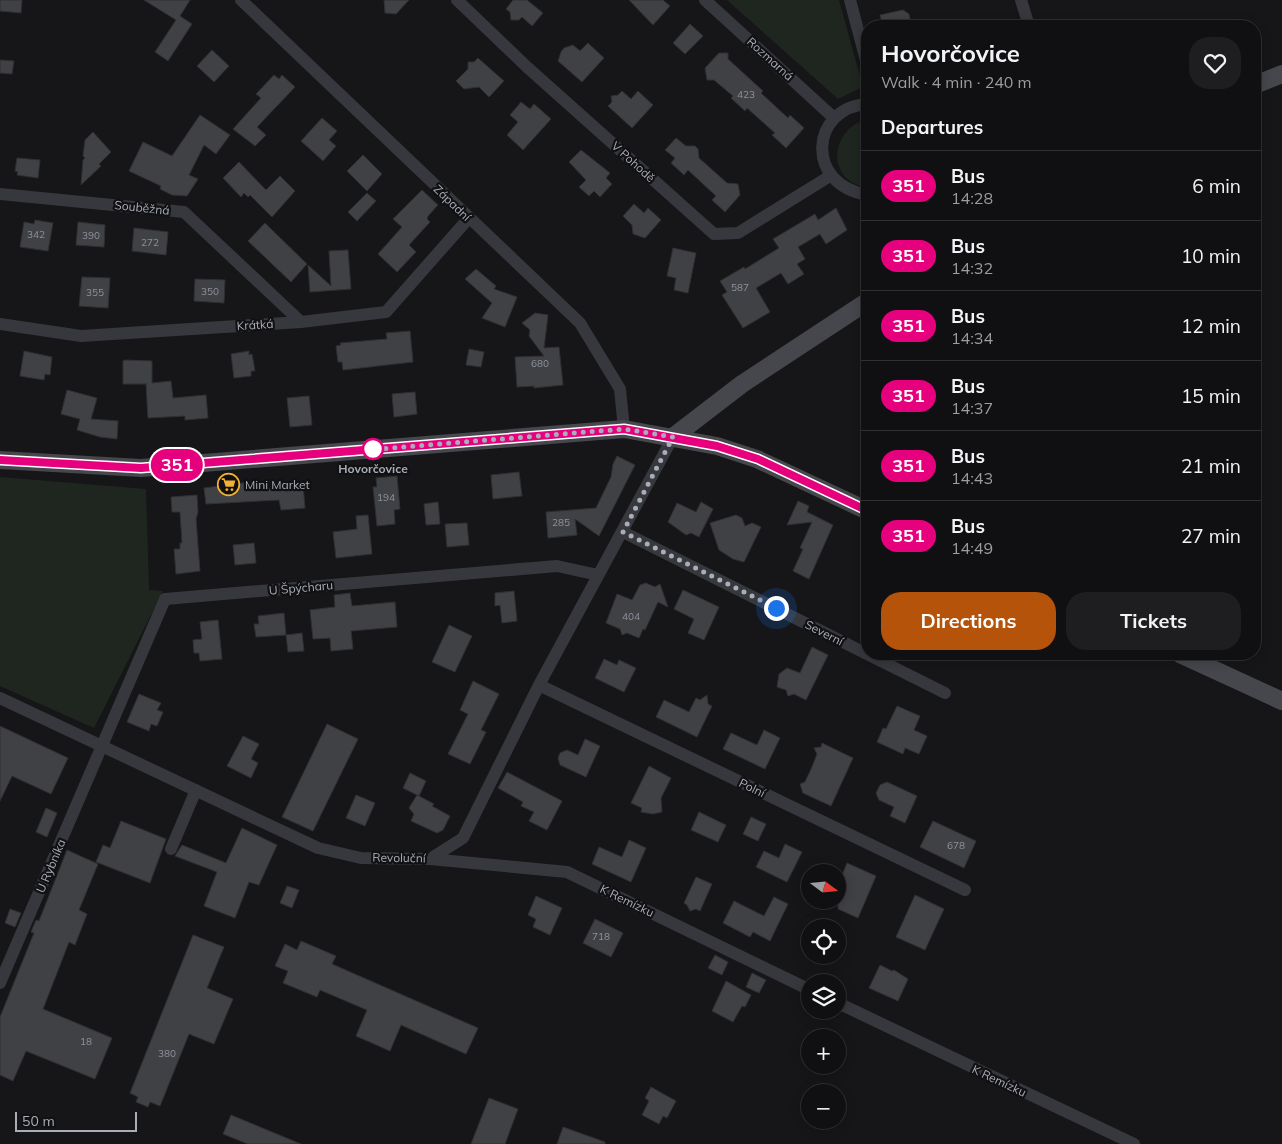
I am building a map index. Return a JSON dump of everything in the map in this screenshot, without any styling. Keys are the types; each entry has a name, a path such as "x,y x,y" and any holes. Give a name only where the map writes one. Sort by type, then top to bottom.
{"street":[{"name":"Západní","path":"241,0 468,219 580,323 620,389 624,429"},
{"name":"V Pohodě","path":"457,0 570,106 714,234 738,233 830,176"},
{"name":"Rozmarná","path":"705,0 834,118"},
{"path":"850,0 861,42"},
{"path":"1022,0 1027,20"},
{"path":"1261,83 1282,74"},
{"path":"861,106 845,109 834,118 826,130 822,145 823,160 830,176 840,186 854,193 861,194"},
{"name":"Souběžná","path":"0,194 184,212 301,322"},
{"name":"Krátká","path":"0,324 81,336 301,322 386,312 468,219"},
{"path":"673,437 742,384 861,307"},
{"path":"0,460 141,468 624,429 717,446 758,459 861,508"},
{"name":"Revoluční","path":"0,698 102,748 318,848 361,858 430,860 463,838 539,685 673,437"},
{"name":"Severní","path":"623,532 861,651"},
{"name":"U Špýcharu","path":"102,748 165,599 557,566 598,575"},
{"name":"Severní","path":"879,660 945,693"},
{"path":"1193,660 1282,701"},
{"name":"Polní","path":"539,685 965,890"},
{"name":"U Rybníka","path":"0,983 102,748"},
{"path":"171,849 196,790"},
{"name":"K Remízku","path":"430,860 567,872 801,986"},
{"name":"K Remízku","path":"846,1007 1134,1144"}],"shaded area":[{"path":"727,0 839,0 861,80 861,88 838,99"},
{"path":"861,121 861,185 854,183 845,176 839,167 837,157 839,146 844,136 852,127"},
{"path":"0,477 146,489 149,590 163,591 94,728 0,686"}],"building":[{"path":"0,0 22,0 21,13 0,11"},
{"path":"144,0 190,0 180,16 192,24 168,61 155,52 176,20"},
{"path":"384,0 409,0 396,14 385,13"},
{"path":"513,0 527,0 543,13 532,26 522,17 519,20 511,20 510,12 506,9"},
{"path":"629,0 663,0 670,6 653,25"},
{"path":"903,10 909,14 910,19 881,20 880,15"},
{"path":"690,24 703,36 685,54 673,43"},
{"path":"588,43 604,58 582,82 558,61 564,48 573,45 580,51"},
{"path":"212,50 229,66 214,82 197,66"},
{"path":"719,53 728,53 728,59 763,91 761,93 788,118 790,115 804,128 786,148 772,135 775,133 747,108 745,111 731,98 733,96 714,80 707,80 705,68"},
{"path":"478,58 504,81 489,97 479,87 464,89 456,81 468,69 468,62 474,62"},
{"path":"0,60 14,61 12,74 0,73"},
{"path":"274,75 279,79 282,75 295,87 257,127 266,135 255,146 233,129 261,98 256,94"},
{"path":"622,91 631,99 638,91 653,105 632,128 608,106 612,102 611,96 618,95"},
{"path":"521,102 530,109 534,104 551,119 523,150 507,135 518,122 510,115"},
{"path":"200,115 230,135 216,154 204,145 189,175 198,179 187,196 172,195 160,189 161,186 129,171 143,142 172,156"},
{"path":"322,118 337,131 329,140 336,146 323,161 301,141"},
{"path":"93,132 111,152 99,164 101,166 81,185 83,160 85,158 83,156 85,140"},
{"path":"676,138 686,146 695,146 698,149 699,158 727,183 738,184 740,195 725,212 712,200 716,196 688,170 684,175 671,163 675,158 665,150"},
{"path":"581,150 610,173 606,178 612,184 600,197 594,191 589,196 579,187 586,180 569,162"},
{"path":"363,155 382,174 367,191 347,171"},
{"path":"17,158 40,160 38,178 17,175 18,172 15,171"},
{"path":"239,162 266,190 280,176 295,191 272,217 250,195 248,197 244,193 241,197 223,178"},
{"path":"422,190 438,205 428,216 427,219 430,222 409,245 416,252 397,272 378,254 402,227 393,219"},
{"path":"367,193 376,201 357,221 348,212"},
{"path":"634,204 644,213 648,208 661,220 645,238 633,234 632,225 623,216"},
{"path":"836,208 847,230 826,244 820,234 798,247 805,259 797,264 804,274 788,284 781,273 756,288 770,312 743,328 722,295 727,292 720,281 744,267 745,269 779,248 773,239 815,214 818,220"},
{"path":"35,220 53,223 48,251 20,247 24,222 34,224"},
{"path":"78,222 105,225 104,247 76,245"},
{"path":"265,223 307,264 291,282 248,241"},
{"path":"134,228 168,232 166,255 132,251"},
{"path":"673,248 696,253 688,293 674,290 676,278 667,276"},
{"path":"348,250 351,289 310,292 308,265 331,286 329,251"},
{"path":"476,269 496,286 494,289 517,297 505,327 482,318 492,303 465,279"},
{"path":"82,277 110,278 108,308 79,306"},
{"path":"195,279 225,280 224,303 194,301"},
{"path":"535,313 548,315 544,348 559,347 563,385 534,388 534,386 517,387 515,357 544,356 529,336 530,330 522,323"},
{"path":"410,331 413,362 343,370 342,362 338,362 336,346 341,345 340,343 387,339 386,333"},
{"path":"469,349 484,352 481,367 466,365"},
{"path":"24,351 52,357 50,375 45,374 44,380 20,376"},
{"path":"249,351 249,355 252,354 255,371 251,371 251,376 234,378 231,354"},
{"path":"123,361 152,361 152,383 171,381 173,398 206,395 208,418 185,420 185,416 148,418 146,384 123,384"},
{"path":"67,390 97,398 91,419 118,421 117,439 100,437 77,430 80,419 61,414"},
{"path":"415,392 417,414 394,417 392,394"},
{"path":"309,396 312,425 290,427 287,398"},
{"path":"617,456 635,465 599,536 575,519 577,535 548,538 546,512 596,508 611,477 613,464"},
{"path":"519,472 522,496 493,499 491,475"},
{"path":"397,476 400,509 394,510 395,524 377,526 373,487 377,487 376,478"},
{"path":"257,481 258,489 303,485 305,508 281,510 279,500 206,504 204,488"},
{"path":"197,495 198,512 196,519 200,571 176,574 174,549 180,549 180,543 182,543 180,512 172,512 171,497"},
{"path":"798,501 809,506 807,512 833,525 809,579 793,571 803,549 800,548 812,522 787,525"},
{"path":"438,502 440,524 426,525 424,504"},
{"path":"701,502 713,509 699,537 691,533 686,535 668,522 677,503 696,512"},
{"path":"368,515 372,554 336,558 333,532 357,529 356,516"},
{"path":"736,515 742,518 745,526 752,523 761,527 744,562 733,559 719,550 710,523"},
{"path":"467,523 469,545 447,547 445,524"},
{"path":"254,543 256,563 235,565 233,545"},
{"path":"646,583 655,587 660,584 668,607 658,602 645,630 643,629 639,638 627,633 622,635 620,629 606,623 617,594 632,600 640,585"},
{"path":"683,590 719,607 704,640 688,633 694,619 674,609"},
{"path":"514,591 517,621 502,623 500,605 495,606 495,593"},
{"path":"350,593 352,606 395,602 397,627 351,631 353,649 331,651 330,638 313,639 310,610 335,607 334,595"},
{"path":"284,613 286,635 256,637 254,624 259,624 258,616"},
{"path":"218,620 222,659 200,661 199,653 194,653 193,640 202,639 200,622"},
{"path":"449,625 472,636 455,672 432,662"},
{"path":"302,633 304,651 288,652 286,635"},
{"path":"812,647 828,655 806,700 794,694 788,696 786,690 777,687 779,674 787,668 800,673"},
{"path":"604,659 617,665 619,660 636,668 624,692 595,678"},
{"path":"473,681 499,694 481,730 486,732 470,764 448,754 468,714 460,710"},
{"path":"139,694 161,703 157,710 163,712 157,726 151,724 149,731 127,722"},
{"path":"707,695 708,704 712,706 697,737 656,717 664,700 689,712 696,698 700,700"},
{"path":"897,706 920,716 914,730 927,736 919,754 905,748 903,754 877,742 883,728 886,729"},
{"path":"327,724 358,739 313,831 282,817"},
{"path":"0,726 68,758 51,794 12,776 0,801"},
{"path":"764,730 780,738 765,769 723,749 731,733 757,745"},
{"path":"243,736 259,744 251,759 258,763 251,778 227,766"},
{"path":"585,739 600,746 586,777 560,765 558,758 560,753 567,750 578,755"},
{"path":"822,743 853,758 831,806 803,793 800,784 805,782 812,767 817,754 814,748 821,747"},
{"path":"649,766 671,778 661,798 662,812 653,814 641,812 642,808 631,803"},
{"path":"507,772 562,801 547,830 529,821 534,812 521,806 523,802 498,788"},
{"path":"410,773 426,781 419,796 403,788"},
{"path":"887,782 917,796 905,823 890,816 894,807 879,800 876,793 880,785"},
{"path":"356,795 375,803 365,826 346,818"},
{"path":"417,795 434,804 432,806 450,816 443,830 437,833 411,821 414,814 409,808"},
{"path":"46,808 57,813 47,837 36,832"},
{"path":"699,812 726,825 718,842 691,830"},
{"path":"751,817 766,824 758,841 743,834"},
{"path":"121,821 166,839 150,883 96,862 103,845 110,848"},
{"path":"933,821 976,841 964,868 920,847"},
{"path":"242,828 277,845 259,885 249,882 235,918 204,906 217,872 175,856 182,845 226,863"},
{"path":"629,840 646,848 631,882 592,864 599,847 622,857"},
{"path":"785,844 802,852 787,882 756,867 764,851 779,858"},
{"path":"67,850 98,864 79,910 87,914 75,945 69,942 43,1009 112,1038 95,1079 26,1051 13,1081 0,1075 0,1017 34,933 31,932 36,920 39,921"},
{"path":"847,863 876,876 858,918 838,909 846,909"},
{"path":"696,877 712,884 700,911 696,909 690,911 684,903"},
{"path":"287,886 299,890 292,908 280,903"},
{"path":"915,895 944,909 925,950 896,937"},
{"path":"536,896 562,908 550,935 533,927 536,919 528,915"},
{"path":"774,897 788,904 770,941 753,932 750,937 723,923 734,901 764,916"},
{"path":"10,909 21,913 15,927 5,923"},
{"path":"595,919 623,933 611,957 583,943"},
{"path":"193,935 224,947 207,988 233,999 214,1044 189,1034 160,1106 150,1102 148,1107 136,1102 138,1097 130,1093"},
{"path":"301,941 336,956 332,964 478,1028 466,1054 401,1025 390,1051 356,1036 367,1010 320,990 317,997 283,983 288,971 275,966 285,944 297,950"},
{"path":"715,955 728,962 722,975 708,968"},
{"path":"880,965 892,971 894,970 908,979 898,1001 869,988"},
{"path":"752,973 766,980 759,993 746,987"},
{"path":"726,981 751,995 745,1007 742,1006 733,1022 712,1011"},
{"path":"651,1087 676,1101 667,1118 663,1116 659,1124 642,1115 649,1101 645,1098"},
{"path":"489,1098 518,1109 505,1144 471,1144"},
{"path":"231,1115 301,1144 248,1144 223,1134"},
{"path":"563,1127 605,1142 605,1144 557,1144"}],"bus line":[{"name":"351","path":"0,460 141,468 624,429 717,446 758,459 861,508"}],"place":[{"name":"Hovorčovice","path":"373,449"},
{"name":"Mini Market","path":"229,485"}],"route":[{"path":"373,449 366,450 624,429 673,437 623,532 776,608"}]}
